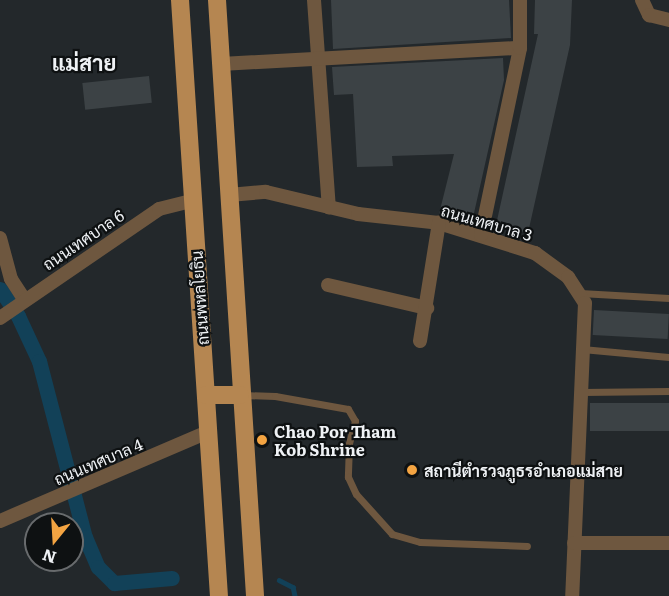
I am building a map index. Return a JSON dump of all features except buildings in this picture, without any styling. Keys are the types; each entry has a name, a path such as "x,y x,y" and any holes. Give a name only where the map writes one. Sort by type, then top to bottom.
{"main road":[{"name":"ถนนพหลโยธิน","path":"180,0 219,596"},
{"path":"217,0 240,395 255,596"},
{"path":"206,395 240,395"}],"street":[{"path":"315,0 329,207"},
{"path":"481,235 520,48 520,0"},
{"path":"642,0 649,15 669,20"},
{"path":"221,64 520,48"},
{"name":"ถนนเทศบาล 3","path":"229,195 266,192 329,207 439,223 535,253 568,277 580,293"},
{"name":"ถนนเทศบาล 6","path":"0,318 24,299 159,209 192,201"},
{"path":"420,341 439,223"},
{"path":"0,238 5,275 24,299"},
{"path":"328,285 427,308"},
{"path":"572,596 585,303 580,293"},
{"name":"ถนนเทศบาล 4","path":"0,521 208,432"},
{"path":"574,543 669,543"}],"lane":[{"path":"580,293 669,298"},
{"path":"582,349 669,357"},
{"path":"582,392 669,391"},
{"path":"240,395 275,396 348,409 355,421 348,477 356,494 392,534 420,542 526,546"}],"waterway":[{"path":"0,289 18,316 39,361 85,537 98,567 114,583 172,578"},
{"path":"279,580 293,587 295,596"}],"place":[{"name":"Chao Por Tham Kob Shrine","path":"262,440"},
{"name":"สถานีตำรวจภูธรอำเภอแม่สาย","path":"412,470"}],"district":[{"name":"แม่สาย","path":"84,62"}]}
